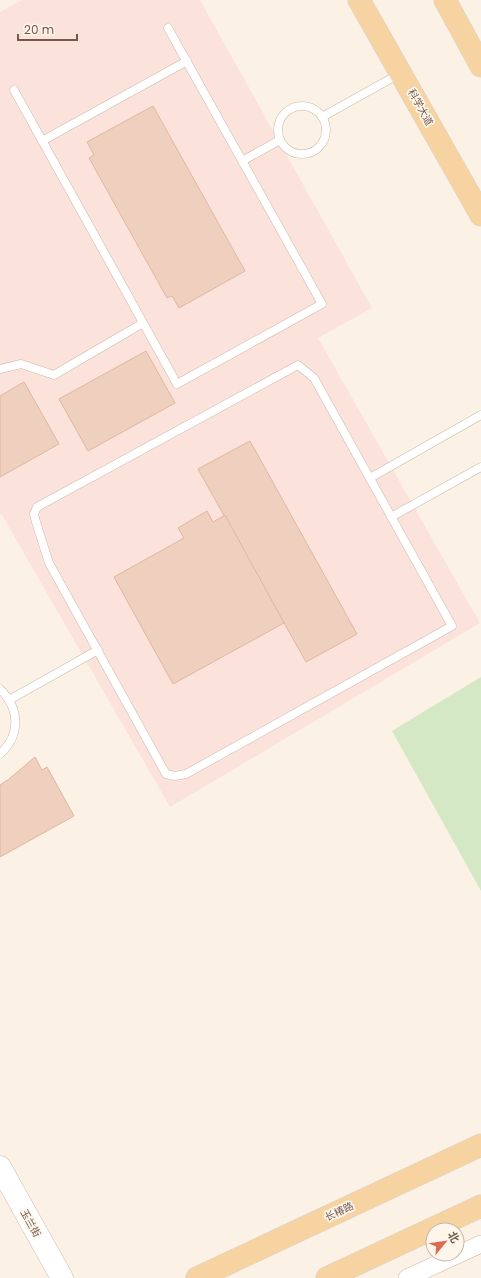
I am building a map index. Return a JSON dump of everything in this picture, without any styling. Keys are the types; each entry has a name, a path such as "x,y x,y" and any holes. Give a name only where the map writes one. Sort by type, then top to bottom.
{"main road":[{"name":"科学大道","path":"359,0 481,215"},
{"path":"445,0 481,66"},
{"name":"长椿路","path":"197,1278 481,1145"},
{"path":"327,1278 481,1206"}],"street":[{"name":"玉兰街","path":"0,1167 62,1278"},
{"path":"407,1278 481,1244"}],"lane":[{"path":"14,90 177,384 322,304 168,28"},
{"path":"42,141 187,61"},
{"path":"322,117 401,73"},
{"path":"298,106 307,107 314,110 322,117 326,132 324,140 319,147 311,152 302,154 294,153 286,148 280,140 278,135 280,120 284,113 290,109 298,106"},
{"path":"242,161 280,140"},
{"path":"0,369 21,364 54,375 143,323"},
{"path":"298,366 314,378 391,517 452,626 186,774 175,776 166,774 49,563 34,514 37,507 298,366"},
{"path":"370,478 481,416"},
{"path":"391,517 481,467"},
{"path":"9,700 98,650"},
{"path":"0,689 9,700 15,718 15,728 12,739 0,754"}],"shaded area":[{"path":"22,0 200,0 372,308 318,338 480,623 170,807 2,515 0,515 0,12"}],"green space":[{"path":"481,677 481,891 392,731"}],"building":[{"path":"153,106 245,271 179,308 172,296 167,298 89,158 94,155 87,142"},
{"path":"146,351 175,403 88,451 59,399"},
{"path":"24,382 59,444 0,477 0,396"},
{"path":"250,441 357,634 306,662 198,469"},
{"path":"207,511 213,522 225,515 284,623 173,684 114,577 184,538 178,528"},
{"path":"35,757 42,770 47,767 74,816 0,857 0,785"}]}
